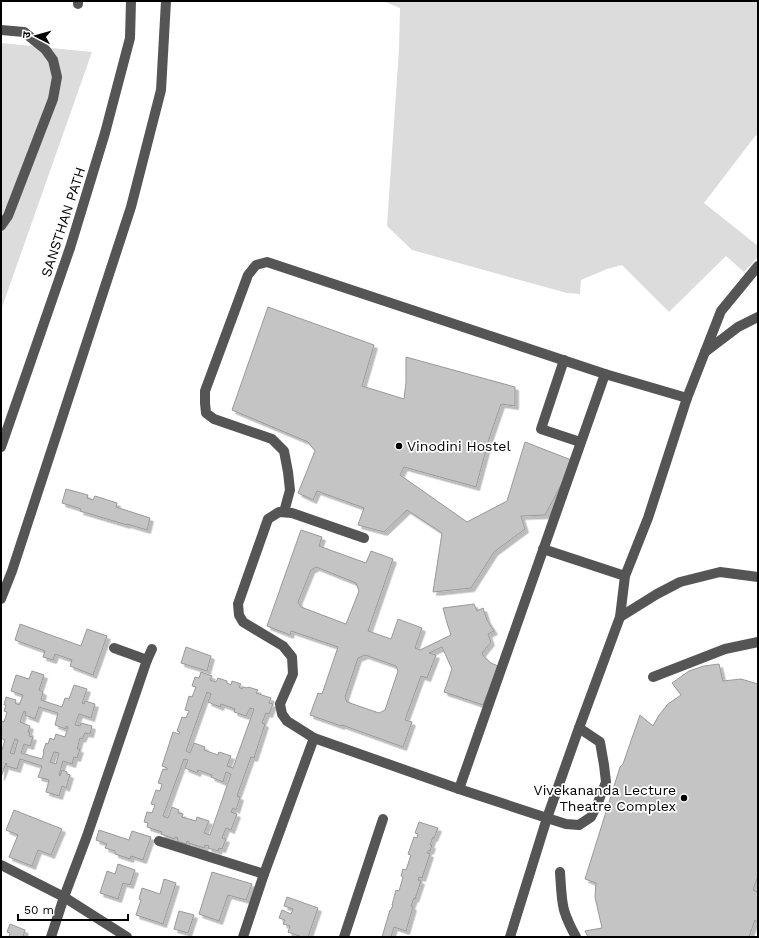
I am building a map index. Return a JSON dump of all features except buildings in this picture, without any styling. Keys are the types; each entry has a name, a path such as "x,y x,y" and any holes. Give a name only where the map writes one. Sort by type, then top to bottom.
{"street":[{"name":"SANSTHAN PATH","path":"1,447 70,248 105,133 130,38 131,1"},
{"path":"1,599 12,571 130,207 161,90 166,1"},
{"path":"1,30 24,32 45,49 53,60 57,77 53,99 8,216 1,226"},
{"path":"284,512 290,490 284,451 272,439 214,419 206,413 205,392 248,275 256,265 267,262 605,374 687,398"},
{"path":"510,937 547,818 620,617 625,576 648,518 687,398 721,311 758,266"},
{"path":"705,352 738,327 758,316"},
{"path":"564,360 541,429 580,442"},
{"path":"459,789 605,374"},
{"path":"364,538 292,512 279,512 268,519 238,604 239,615 243,622 283,646 292,657 293,674 280,704 282,714 287,721 314,738 547,818 566,824 580,825 591,817 606,782 600,742 579,728"},
{"path":"543,549 625,576"},
{"path":"620,617 657,594 680,582 720,572 758,577"},
{"path":"653,677 725,649 758,642"},
{"path":"114,648 147,660"},
{"path":"51,937 152,649"},
{"path":"243,937 264,874 314,738"},
{"path":"344,937 384,819"},
{"path":"159,841 264,874"},
{"path":"1,865 64,897 127,937"},
{"path":"560,872 564,909 569,924 576,937"}],"shaded area":[{"path":"383,1 758,1 758,137 756,135 704,203 758,246 758,257 744,272 726,256 669,312 622,265 607,269 581,280 580,294 567,293 412,250 387,226 399,49 400,8"},
{"path":"1,43 92,52 1,310"}],"place":[{"name":"Vinodini Hostel","path":"399,446"},
{"name":"Vivekananda Lecture Theatre Complex","path":"684,798"}]}
